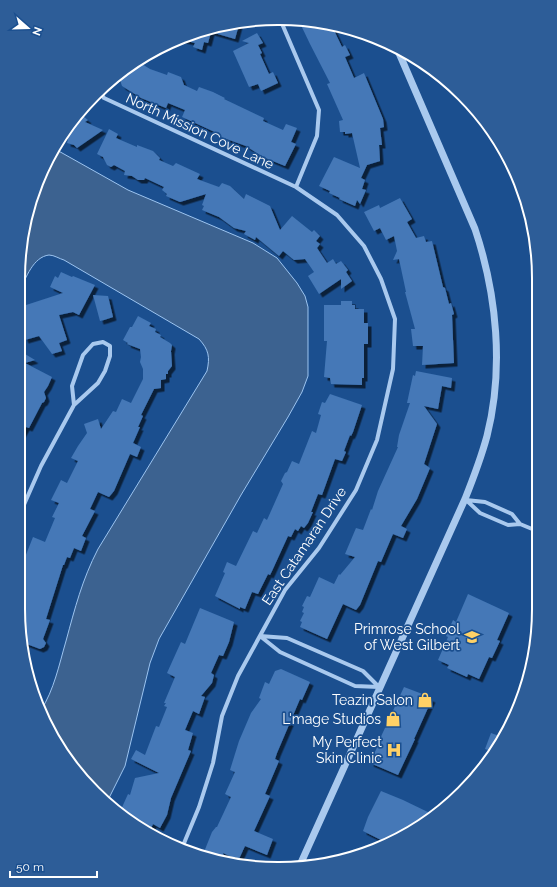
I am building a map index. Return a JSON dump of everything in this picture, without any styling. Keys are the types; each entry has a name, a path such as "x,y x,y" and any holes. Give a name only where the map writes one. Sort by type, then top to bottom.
{"street":[{"path":"283,25 319,110 317,136 296,187"},
{"path":"302,861 465,499 479,463 487,436 493,406 496,347 490,288 482,250 475,229 401,56"},
{"name":"North Mission Cove Lane","path":"102,96 104,98 296,187"},
{"name":"East Catamaran Drive","path":"184,844 200,807 213,763 222,716 238,676 285,590 319,548 356,490 377,440 393,369 395,319 381,279 364,246 337,215 296,187"},
{"path":"25,502 41,466 74,405 98,383 105,370 110,356 110,346 103,342 93,344 83,355 72,386 74,405"},
{"path":"465,499 485,502 512,514 520,524"},
{"path":"465,499 480,513 508,525 520,524 532,529"},
{"path":"260,636 287,638 363,671 379,687"},
{"path":"260,636 280,652 355,686 379,687"}],"water":[{"path":"59,151 128,190 253,243 277,258 297,283 305,296 308,307 308,376 302,392 159,639 150,663 125,766 109,797 77,763 59,735 44,706 53,686 79,594 92,560 207,371 208,354 207,350 199,339 55,256 49,255 43,257 34,264 25,280 27,245 38,197 51,166"}],"building":[{"path":"302,26 335,32 342,47 345,45 350,55 345,57 354,78 364,73 383,119 384,127 380,128 382,145 379,145 380,161 367,165 361,178 365,180 362,189 366,190 360,204 357,200 355,206 339,199 340,198 329,193 330,191 319,186 334,157 360,168 352,133 345,134 345,132 340,132 339,121 343,120 327,84 330,83"},
{"path":"238,28 235,39 216,33"},
{"path":"257,33 263,43 258,45 262,53 260,54 269,74 273,72 278,83 261,91 258,84 249,87 233,51 249,43 242,41"},
{"path":"210,35 208,43 204,42 202,50 193,47 195,43 188,41"},
{"path":"143,65 167,75 168,72 181,77 184,85 197,91 199,87 213,92 225,98 224,99 264,118 263,121 283,130 286,124 297,128 291,142 296,144 285,166 263,157 246,146 218,136 219,134 182,117 185,110 168,103 166,108 141,98 122,86 120,80"},
{"path":"83,116 88,120 85,122 103,130 77,148 74,145 67,143 68,139"},
{"path":"109,129 118,134 116,138 137,147 137,145 153,151 160,158 159,160 173,166 176,163 200,174 197,179 219,187 222,183 230,186 244,199 246,194 270,206 280,230 292,216 312,232 314,230 320,236 316,241 320,244 317,248 327,263 333,259 336,264 341,261 348,270 346,272 352,281 341,289 341,279 319,294 308,276 314,272 305,259 294,260 283,251 279,256 256,237 255,240 244,234 246,231 234,228 219,217 202,210 204,206 202,205 206,194 180,202 166,196 167,194 162,190 164,187 145,178 144,180 138,180 132,176 124,175 125,171 114,165 111,167 107,165 103,157 97,154"},
{"path":"400,198 412,219 407,222 416,238 424,236 426,242 432,241 443,287 445,288 449,304 451,303 454,314 452,315 454,363 422,365 423,346 413,346 411,329 415,329 405,292 399,259 393,260 397,251 394,236 386,240 380,228 374,231 364,212 379,205 380,208"},
{"path":"61,272 95,285 79,315 73,312 59,315 67,340 59,343 62,351 52,354 39,336 25,340 25,305 63,293 50,287 55,276 58,278"},
{"path":"93,295 108,296 113,317 100,321"},
{"path":"341,301 352,301 352,305 355,305 355,309 364,309 364,323 368,323 368,344 364,344 364,378 362,378 362,385 331,384 330,378 324,377 327,341 324,341 324,305 341,305"},
{"path":"138,316 151,323 149,326 156,329 155,332 161,335 160,337 172,345 172,366 168,371 168,374 166,374 166,379 161,380 161,388 154,389 141,415 143,416 138,427 140,427 133,443 141,447 137,457 130,454 114,491 109,497 98,492 90,509 95,511 82,536 86,538 81,551 74,548 70,558 67,557 63,565 46,619 50,620 43,639 46,643 44,647 40,649 27,644 27,642 25,557 33,537 45,542 55,518 52,517 59,503 51,500 61,480 67,483 78,461 71,458 87,433 84,424 98,419 101,429 113,411 116,412 122,399 131,403 143,379 143,369 140,362 140,349 127,344 128,343 123,340 130,327 132,327"},
{"path":"25,354 35,360 25,363"},
{"path":"25,363 52,377 44,392 46,398 44,402 42,403 29,428 26,427 25,429"},
{"path":"416,371 452,378 451,388 442,386 438,409 424,406 437,424 424,464 430,468 417,499 401,526 407,529 403,538 393,534 381,562 378,561 360,605 356,610 343,604 327,639 300,627 302,622 300,621 304,613 302,612 304,607 302,606 307,596 310,597 319,577 334,584 339,574 340,575 355,557 345,554 356,528 363,530 371,509 372,510 378,491 398,447 399,435 410,403 407,403 413,375 415,376"},
{"path":"330,394 362,405 353,432 351,436 350,435 344,451 346,452 342,461 335,459 322,495 318,494 308,523 304,528 301,526 298,531 295,529 291,537 288,536 270,575 268,574 258,594 252,592 245,609 240,607 240,609 215,596 225,573 223,572 227,562 236,566 253,531 257,533 264,518 267,520 283,484 281,481 285,473 287,472 292,461 299,464 312,431 316,433 321,415 318,414 322,402 325,403"},
{"name":"Primrose School of West Gilbert","path":"468,594 509,613 497,640 500,641 492,658 489,657 479,679 468,674 467,677 447,668 449,665 438,660 448,637 446,636 453,620 456,622"},
{"path":"200,608 234,622 229,642 223,656 219,655 211,673 214,675 212,683 201,696 205,697 199,714 193,711 185,730 193,733 188,750 191,751 171,798 167,815 160,828 153,824 151,828 122,808 128,794 130,795 135,778 159,773 131,759 136,750 145,755 156,726 159,727 167,707 164,706 166,703 164,703 175,677 167,673 181,642 185,644"},
{"path":"281,669 310,682 302,700 300,699 277,753 275,759 279,761 265,794 270,796 254,831 273,839 267,855 245,846 239,859 223,853 224,856 204,851 212,832 217,827 231,797 225,794 235,772 230,770 239,741 251,713 261,699 259,698 265,682 269,684 275,671"},
{"path":"404,687 432,699 398,775 370,763"},
{"path":"491,733 498,735 488,750 485,749"},
{"path":"381,791 429,813 382,840 363,831"}],"place":[{"name":"Primrose School of West Gilbert","path":"472,637"},
{"name":"Teazin Salon","path":"425,700"},
{"name":"L'mage Studios","path":"393,719"},
{"name":"My Perfect Skin Clinic","path":"394,750"}]}
